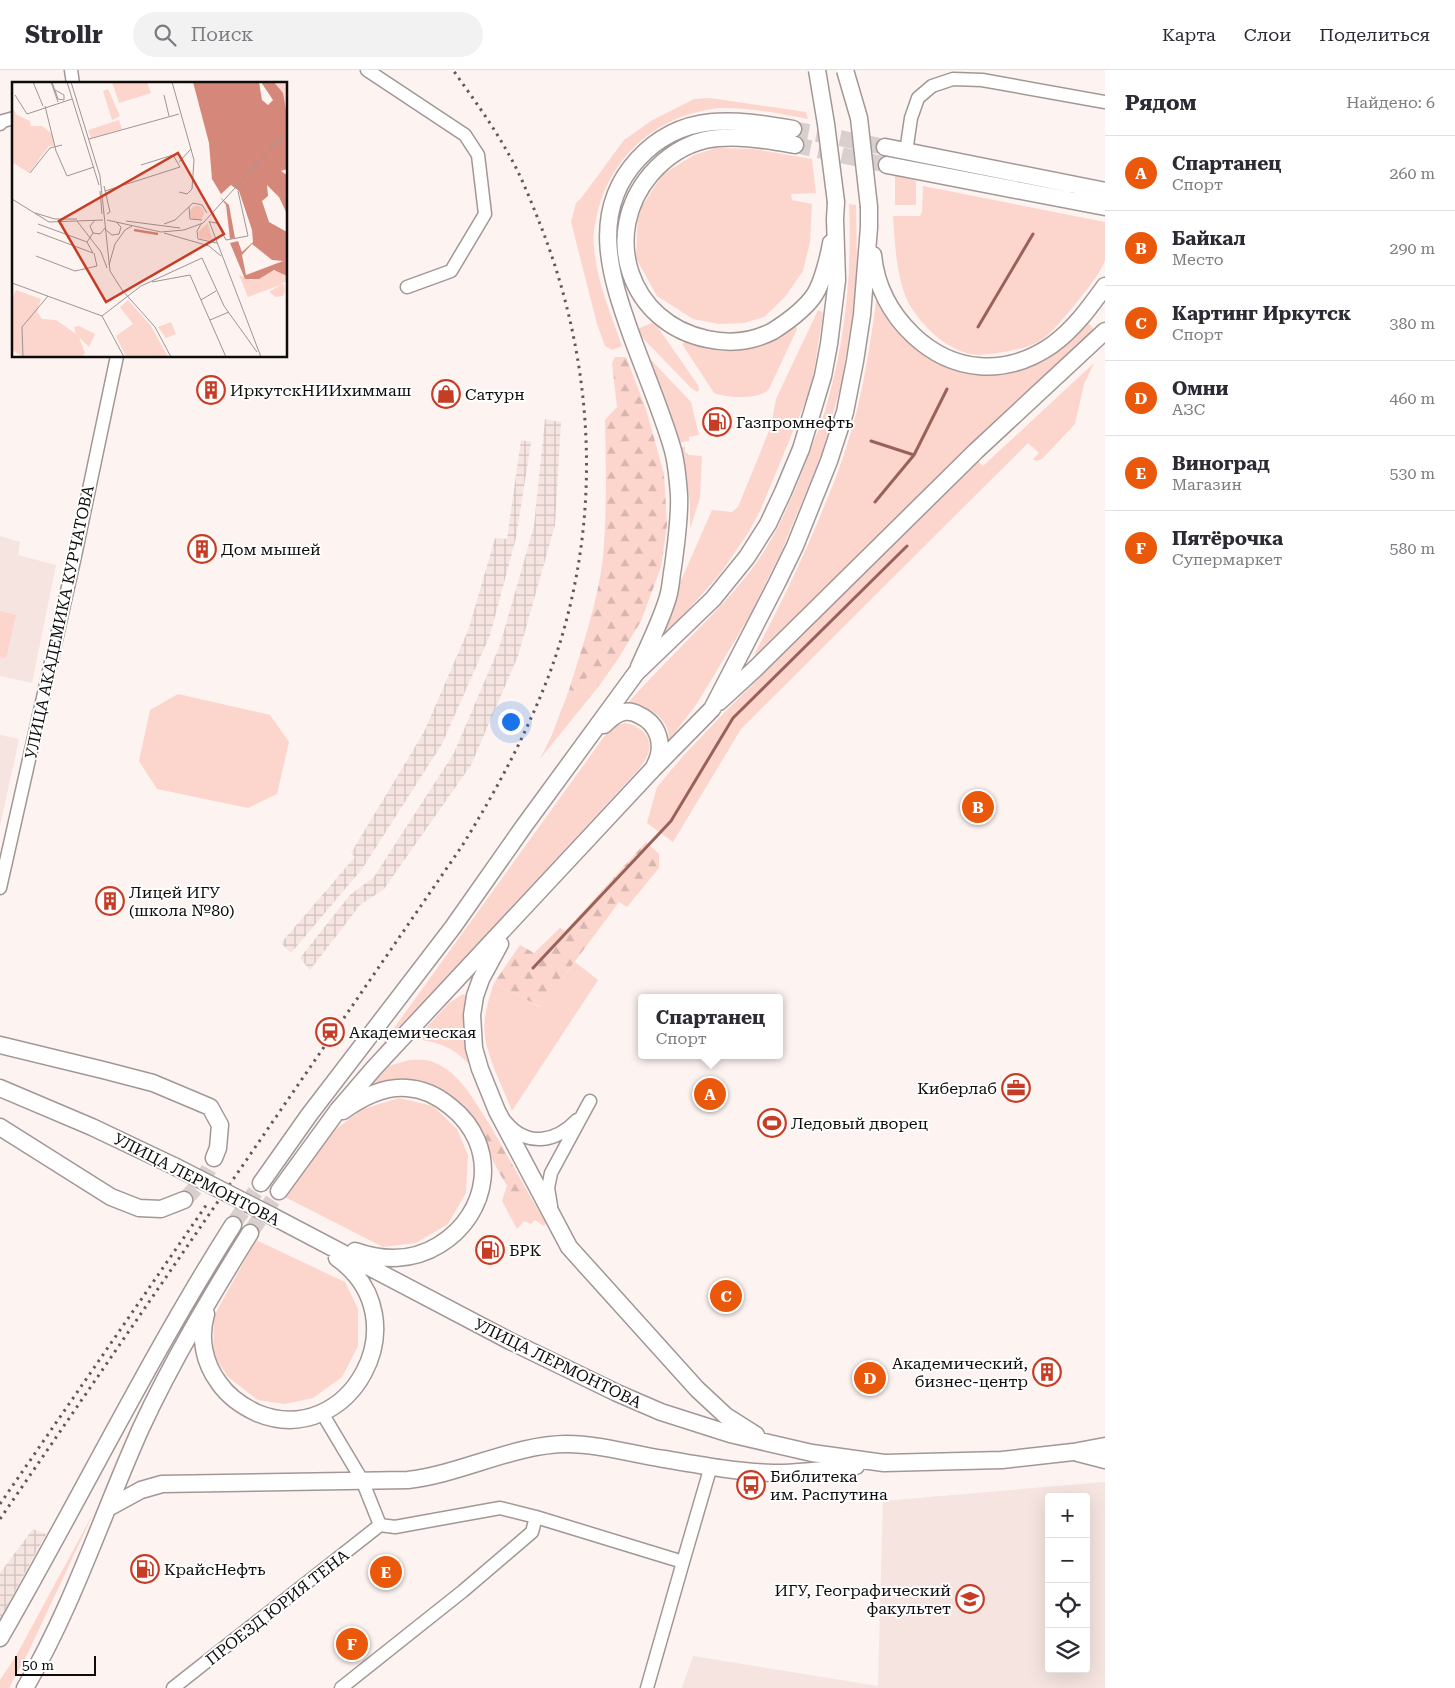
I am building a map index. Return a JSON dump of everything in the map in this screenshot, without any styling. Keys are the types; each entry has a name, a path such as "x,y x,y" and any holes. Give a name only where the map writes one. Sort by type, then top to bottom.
{"main road":[{"path":"795,145 751,139 714,139 698,142 681,150 660,164 648,178 632,204 626,226 626,258 635,283 645,300 665,321 680,331 700,338 727,342 754,339 787,322 815,294 830,250 836,202 817,70"},
{"path":"846,70 859,118 876,273 885,297 894,313 926,346 960,363 977,366 1013,363 1034,355 1051,345 1071,328 1105,286"},
{"path":"636,673 662,615 668,596 676,547 679,495 673,448 613,281 608,240 611,207 623,179 634,163 659,140 678,130 708,122 731,120 793,129"},
{"path":"885,148 1105,191"},
{"path":"887,165 1105,208"},
{"path":"261,1183 304,1123 453,927 636,673 702,610 735,572 768,524 789,479 816,400 829,344 838,280 835,219"},
{"path":"712,709 788,561 829,461 845,412 855,361 862,315 870,226"},
{"path":"279,1191 325,1128 375,1067 652,769 976,451 1105,332"},
{"path":"587,741 606,722 618,714 626,711 636,713 651,722 658,733 660,752 652,769"},
{"path":"529,903 500,944 480,979 472,1015 474,1048 480,1069 497,1111 569,1247 697,1389 726,1416 749,1432 791,1448"},
{"path":"0,1045 152,1084 210,1107 220,1126 218,1148 214,1158"},
{"name":"УЛИЦА ЛЕРМОНТОВА","path":"0,1088 131,1144 510,1341 617,1393 661,1412 691,1422 730,1434 791,1448 837,1457 884,1463 982,1461 1073,1452 1105,1446"},
{"path":"274,1218 356,1252 382,1258 396,1258 410,1257 423,1253 448,1240 475,1207 481,1192 483,1177 481,1150 467,1123 455,1110 432,1094 406,1088 378,1092 352,1104 325,1128"},
{"name":"УЛИЦА ЛЕРМОНТОВА","path":"0,1093 53,1110"},
{"path":"0,1127 111,1197 139,1208 161,1209 184,1200"},
{"path":"214,1293 204,1319 203,1343 205,1356 209,1368 223,1388 242,1404 266,1416 294,1420 322,1413 336,1405 348,1394 359,1380 373,1351 375,1337 374,1308 364,1284 349,1266 274,1218"},
{"path":"0,1638 165,1337 233,1225"},
{"path":"25,1688 64,1611 151,1408 214,1293 250,1233"},
{"path":"108,1508 141,1490 162,1484 420,1478 535,1448 564,1444 596,1447 711,1466 775,1473 884,1463"},
{"path":"1073,1452 1105,1460"}],"street":[{"path":"368,70 465,135 478,155 485,214 451,271 407,286"},
{"path":"906,152 911,118 918,98 932,86 953,79 982,80 1105,102"},
{"path":"0,124 12,119"},
{"name":"УЛИЦА АКАДЕМИКА КУРЧАТОВА","path":"0,888 75,556 117,358"},
{"path":"497,1111 514,1131 525,1137 538,1140 554,1136 567,1128 579,1117 590,1101 551,1173 549,1194 558,1224"},
{"path":"322,1413 362,1480 380,1526 396,1527 500,1508 536,1517 683,1562"},
{"path":"648,1688 711,1466"},
{"path":"341,1688 464,1591 532,1532 536,1517"},
{"name":"ПРОЕЗД ЮРИЯ ТЕНА","path":"174,1688 380,1526"}],"shaded area":[{"path":"545,419 561,422 555,525 518,656 471,765 384,889 360,905 310,970 300,958 350,895 374,877 454,753 500,645 534,526"},
{"path":"521,440 531,442 516,538 490,635 442,744 362,869 291,953 281,943 355,857 351,853 424,732 469,628 495,538 507,539"},
{"path":"0,536 20,542 18,555 56,565 32,683 0,676"},
{"path":"0,735 19,739 0,826"},
{"path":"1105,1482 1105,1688 682,1688 693,1656 878,1686 883,1501"},
{"path":"33,1529 46,1534 0,1619 0,1573"}],"green space":[{"path":"710,98 806,112 808,119 764,111 732,108 702,111 683,116 666,124 650,134 623,159 604,192 598,210 593,243 598,273 605,298 622,346 612,350 605,346 597,324 571,222 576,203 624,140 651,121 694,99"},
{"path":"716,148 753,149 812,159 816,193 791,194 792,200 812,204 810,242 803,271 785,297 764,317 744,323 719,324 693,319 657,296 636,258 638,212 663,174 694,155"},
{"path":"895,175 916,181 916,205 895,205"},
{"path":"923,186 1105,222 1105,260 1102,267 1094,281 1068,313 1038,342 1020,349 975,355 952,347 926,327 913,310 904,292 897,260 893,216 920,216 922,212"},
{"path":"849,204 856,205 857,267 853,313 841,385 821,456 782,550 749,617 696,705 669,740 666,725 655,713 641,706 626,705 746,577 765,550 788,506 824,415 839,352 846,303 850,253"},
{"path":"877,296 899,324 990,371 1086,321 1097,332 757,657 756,651 807,546 844,453 862,388"},
{"path":"818,310 823,314 813,377 806,400 760,511 748,533 720,574 666,632 664,630 672,601 712,510 732,512 738,507 771,426 776,399"},
{"path":"654,322 698,385 699,390 697,392 635,330"},
{"path":"791,327 796,327 797,329 769,389 765,393 758,395 735,397 714,393 682,344 685,342 715,349 740,350 764,343"},
{"path":"615,357 626,357 646,409 664,474 667,525 661,567 641,621 599,686 587,677 578,692 569,690 593,608 603,557 606,506 605,420 617,407 612,363"},
{"path":"651,360 691,402 699,435 689,437 689,441 678,443 648,362"},
{"path":"1094,363 1084,384 1075,424 1042,459 1036,461 1033,459 1039,453 1028,443 741,729 673,842 647,823 657,787 723,714 978,461 983,466"},
{"path":"685,446 685,452 689,455 702,456 700,498 690,529 690,502 681,448"},
{"path":"0,611 16,615 6,658 0,657"},
{"path":"587,677 599,686 540,759 551,737 569,690 578,692"},
{"path":"178,694 270,715 289,742 277,794 248,808 157,789 139,761 150,710"},
{"path":"624,723 639,728 649,740 648,753 639,769 425,1000 353,1085 603,738 608,732"},
{"path":"646,842 659,854 659,868 627,907 619,902 541,1007 494,983 520,945 534,953 560,928 565,931"},
{"path":"575,962 598,980 512,1111 493,1065 484,1030 485,1016 494,983 540,1007"},
{"path":"463,994 468,998 464,1031 465,1048 469,1064 445,1046 416,1039 449,1003"},
{"path":"409,1060 430,1061 451,1073 472,1097 490,1125 477,1132 437,1089 366,1089 389,1066"},
{"path":"399,1098 433,1106 457,1129 468,1155 466,1193 448,1224 416,1243 383,1247 285,1197 329,1134 363,1109"},
{"path":"490,1125 530,1196 519,1204 477,1132"},
{"path":"507,1185 519,1203 530,1196 546,1223 544,1226 535,1220 531,1224 524,1221 517,1229 502,1201"},
{"path":"256,1240 345,1282 358,1309 358,1346 342,1377 313,1398 285,1404 258,1400 228,1377 213,1354 214,1316"},
{"path":"95,1510 26,1657 9,1688 0,1688 0,1680 16,1656"}],"waterway":[{"path":"978,327 1033,234"},
{"path":"875,502 914,455 947,389"},
{"path":"871,441 914,455"},
{"path":"533,968 671,821 733,718 907,546"}],"tunnel":[{"path":"793,129 885,147"},
{"path":"795,145 887,165"},
{"path":"184,1200 201,1181 214,1158"},
{"path":"233,1225 261,1183"},
{"path":"250,1233 279,1191"}],"railway":[{"path":"0,1519 462,846 487,805 520,741 549,675 566,620 578,564 585,508 586,451 583,395 574,339 560,283 542,229 513,162 482,111 453,70"},
{"path":"0,1504 207,1204"}],"place":[{"name":"ИркутскНИИхиммаш","path":"211,390"},
{"name":"Сатурн","path":"446,394"},
{"name":"Газпромнефть","path":"717,422"},
{"name":"Дом мышей","path":"202,549"},
{"name":"Байкал","path":"978,807"},
{"name":"Лицей ИГУ (школа №80)","path":"110,901"},
{"name":"Академическая","path":"330,1032"},
{"name":"Киберлаб","path":"1016,1088"},
{"name":"Спартанец","path":"710,1094"},
{"name":"Ледовый дворец","path":"772,1123"},
{"name":"БРК","path":"490,1250"},
{"name":"Картинг Иркутск","path":"726,1296"},
{"name":"Академический, бизнес-центр","path":"1047,1372"},
{"name":"Омни","path":"870,1378"},
{"name":"Библитека им. Распутина","path":"751,1485"},
{"name":"КрайсНефть","path":"145,1569"},
{"name":"Виноград","path":"386,1572"},
{"name":"ИГУ, Географический факультет","path":"970,1599"},
{"name":"Пятёрочка","path":"352,1644"}]}
